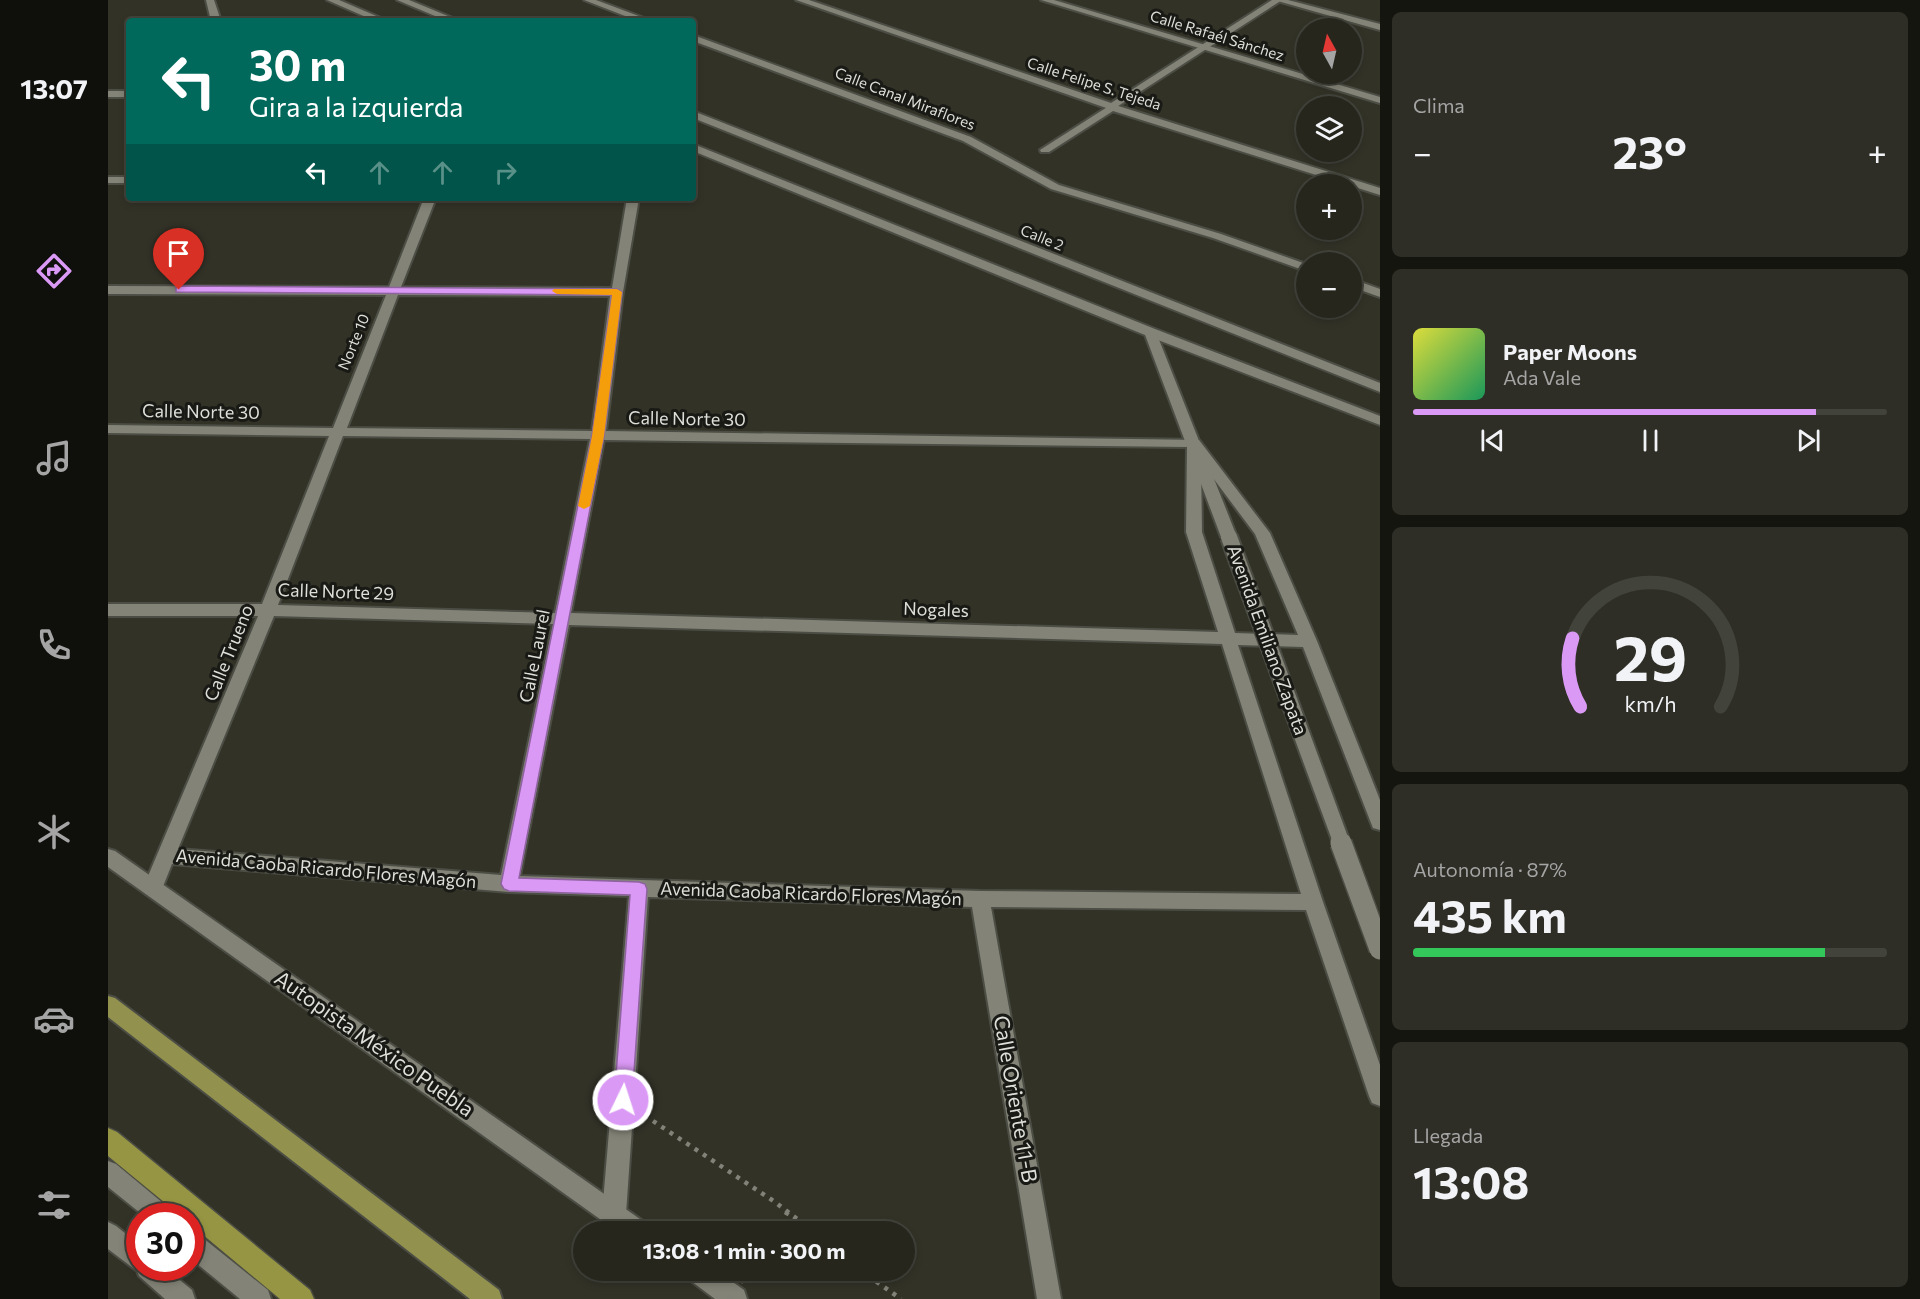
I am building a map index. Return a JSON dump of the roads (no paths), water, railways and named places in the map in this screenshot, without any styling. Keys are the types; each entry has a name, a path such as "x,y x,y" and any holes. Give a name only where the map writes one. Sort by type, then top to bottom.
{"highway":[{"path":"108,1005 490,1299"},
{"path":"108,1140 301,1299"}],"street":[{"path":"210,0 215,18"},
{"path":"330,0 375,18"},
{"path":"400,0 447,18"},
{"path":"588,0 639,18"},
{"name":"Calle Felipe S. Tejeda","path":"800,0 1112,107 1380,192"},
{"name":"Calle Rafaél Sánchez","path":"1045,0 1380,100"},
{"path":"1046,150 1278,0 1380,27"},
{"name":"Calle Canal Miraflores","path":"696,39 967,139 1054,187 1216,236 1296,264"},
{"path":"108,94 126,94"},
{"name":"Calle 2","path":"696,115 1380,388"},
{"path":"696,148 1150,332 1380,421"},
{"path":"108,180 126,180"},
{"name":"Norte 10","path":"336,431 429,201"},
{"name":"Calle Laurel","path":"509,884 598,436 617,292 632,201"},
{"path":"1362,287 1380,293"},
{"path":"108,290 393,289 617,292"},
{"name":"Avenida Emiliano Zapata","path":"1150,332 1194,443 1380,949"},
{"name":"Calle Norte 30","path":"108,429 1194,443"},
{"name":"Calle Trueno","path":"153,888 268,610 336,431"},
{"path":"1194,443 1194,532 1313,902 1378,1088"},
{"path":"1194,443 1262,533 1309,641 1380,823"},
{"name":"Calle Norte 29","path":"108,610 268,610 562,619"},
{"name":"Nogales","path":"562,619 1309,641"},
{"name":"Avenida Caoba Ricardo Flores Magón","path":"166,856 509,884 980,899 1313,902"},
{"name":"Autopista México Puebla","path":"108,857 624,1221"},
{"path":"614,1214 639,889"},
{"name":"Calle Oriente 11-B","path":"980,899 1049,1299"},
{"path":"108,1173 144,1203"},
{"path":"108,1234 126,1249"},
{"path":"204,1254 259,1299"},
{"path":"162,1281 183,1299"},
{"path":"710,1281 735,1299"}]}
